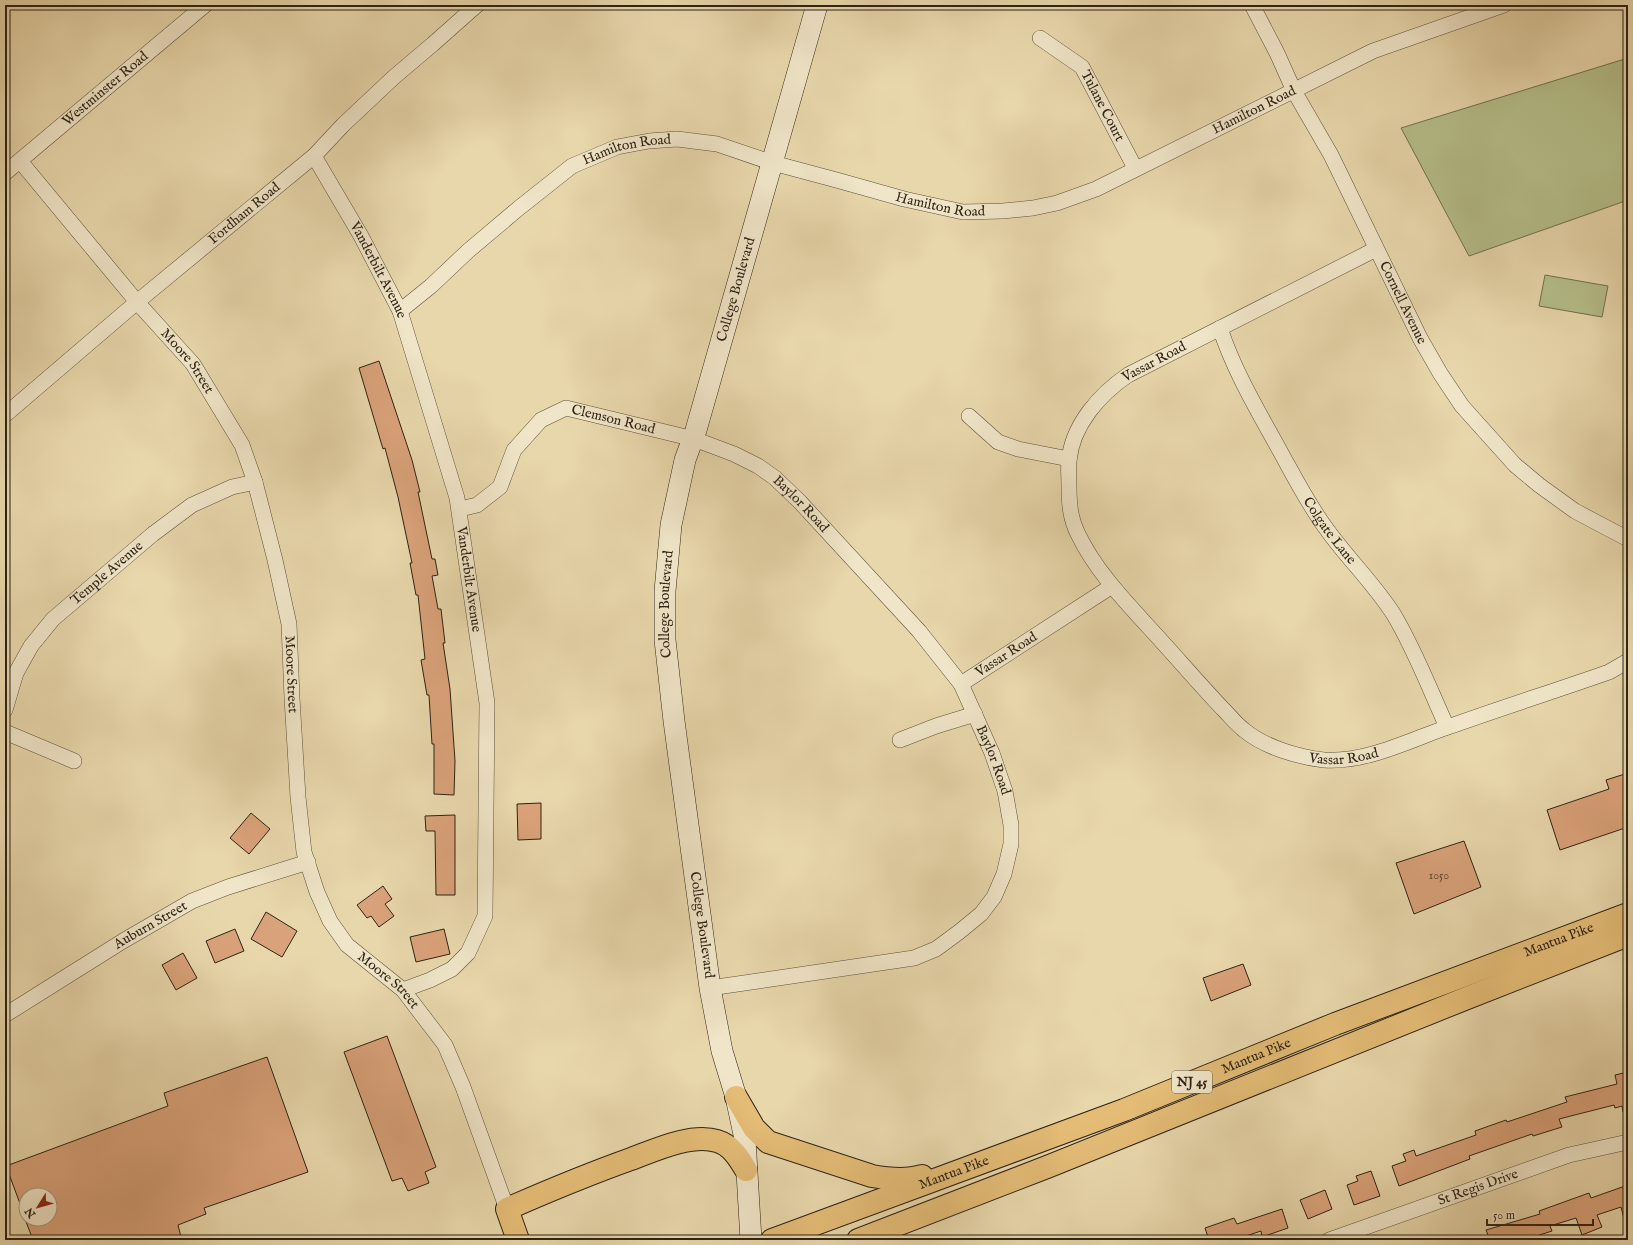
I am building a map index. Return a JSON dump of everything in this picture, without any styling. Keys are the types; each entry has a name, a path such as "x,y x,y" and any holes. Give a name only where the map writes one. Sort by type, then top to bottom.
{"main road":[{"name":"Mantua Pike","path":"772,1240 1124,1110 1335,1024 1628,914"},
{"name":"Mantua Pike","path":"858,1240 1047,1167 1474,995 1628,935"},
{"path":"736,1097 754,1128 753,1141 768,1142 872,1176 886,1179 913,1178 997,1149 1010,1151"},
{"path":"518,1240 507,1209 577,1178 667,1146 689,1140 715,1140 722,1143 736,1154 746,1170"}],"street":[{"name":"Westminster Road","path":"5,173 205,5"},
{"name":"Fordham Road","path":"5,415 137,302 314,156 343,125 394,77 477,5"},
{"name":"College Boulevard","path":"736,1097 722,1052 710,988 674,721 665,640 665,591 671,525 685,460 694,439 817,5"},
{"name":"Cornell Avenue","path":"1252,5 1294,91 1331,156 1420,338 1440,373 1462,406 1515,465 1539,485 1575,511 1628,539"},
{"name":"Hamilton Road","path":"400,312 431,286 468,251 572,166 617,147 650,141 678,139 717,144 772,163 904,199 963,212 1003,211 1033,208 1057,203 1096,188 1373,51 1504,5"},
{"name":"Tulane Court","path":"1040,38 1082,68 1135,168"},
{"name":"Vanderbilt Avenue","path":"314,156 354,224 400,312 458,498 487,703 485,916 468,953 452,969 430,980 403,990"},
{"name":"Moore Street","path":"20,161 137,302 193,364 242,445 255,482 290,624 292,698 298,797 304,852 317,892 330,921 347,946 403,990 445,1045 463,1087 507,1209"},
{"name":"Vassar Road","path":"1376,249 1128,375 1114,385 1095,403 1081,423 1074,440 1069,460 1070,510 1077,533 1088,554 1112,586 1197,681 1244,730 1269,745 1297,755 1326,760 1361,757 1395,747 1447,727 1609,672 1628,661"},
{"name":"Colgate Lane","path":"1220,328 1228,352 1258,410 1316,514 1374,587 1393,614 1415,656 1447,727"},
{"name":"Clemson Road","path":"460,510 477,504 500,487 514,450 542,420 566,408 694,439"},
{"path":"969,416 998,442 1018,449 1069,460"},
{"name":"Baylor Road","path":"694,439 734,454 758,466 775,478 800,502 919,631 961,684 976,714 992,753 1005,791 1011,825 1011,844 1004,874 994,897 982,914 936,949 914,958 710,988"},
{"name":"Temple Avenue","path":"5,710 16,673 31,646 53,619 153,534 192,505 232,488 255,482"},
{"name":"Vassar Road","path":"961,684 1112,586"},
{"path":"900,740 936,726 976,714"},
{"path":"5,732 74,760"},
{"name":"Auburn Street","path":"5,1016 117,945 192,901 228,887 308,862"},
{"path":"751,1240 746,1170 753,1141"},
{"name":"St Regis Drive","path":"1329,1240 1569,1155 1628,1142"}],"green space":[{"path":"1628,58 1628,200 1469,256 1401,128"},
{"path":"1545,275 1608,286 1602,317 1539,306"}],"building":[{"path":"379,361 412,460 420,492 418,492 432,559 435,559 438,575 432,576 438,609 441,609 445,643 443,643 450,689 455,761 454,795 434,794 434,744 432,744 429,695 427,695 421,660 425,659 418,595 416,595 410,563 412,563 398,497 385,448 383,449 359,368"},
{"path":"1628,773 1628,827 1560,850 1547,810 1609,789 1606,780"},
{"path":"541,803 541,839 518,840 517,804"},
{"path":"251,813 270,829 249,854 230,838"},
{"path":"455,815 455,895 436,895 435,831 426,831 425,816"},
{"path":"1464,841 1481,887 1414,914 1396,863"},
{"path":"383,886 392,899 385,904 394,916 379,927 371,916 367,918 357,905"},
{"path":"266,912 297,931 282,957 251,939"},
{"path":"235,929 244,951 215,963 206,941"},
{"path":"444,929 450,954 416,962 410,937"},
{"path":"183,953 197,978 176,990 162,965"},
{"path":"1243,964 1251,985 1211,1001 1203,978"},
{"path":"387,1036 436,1167 425,1172 429,1183 408,1191 402,1178 392,1181 344,1052"},
{"path":"267,1057 308,1172 204,1208 206,1214 178,1225 181,1237 174,1240 33,1240 28,1227 58,1227 58,1187 18,1187 18,1198 6,1166 168,1106 164,1093"},
{"path":"1628,1072 1628,1112 1623,1112 1622,1106 1615,1108 1614,1105 1559,1119 1562,1127 1533,1136 1532,1134 1469,1156 1470,1159 1399,1186 1392,1166 1406,1161 1403,1154 1414,1150 1416,1156 1476,1135 1475,1131 1567,1102 1565,1097 1617,1084 1615,1075"},
{"path":"1371,1171 1380,1196 1354,1205 1347,1185 1358,1181 1356,1176"},
{"path":"1628,1185 1628,1218 1624,1219 1621,1207 1597,1215 1602,1227 1582,1235 1576,1218 1550,1226 1552,1231 1524,1240 1490,1240 1486,1230 1540,1214 1539,1211 1589,1193 1591,1198"},
{"path":"1325,1190 1332,1209 1308,1219 1300,1200"},
{"path":"1282,1209 1288,1228 1262,1237 1261,1231 1234,1240 1209,1240 1205,1228 1234,1218 1237,1224"}]}
